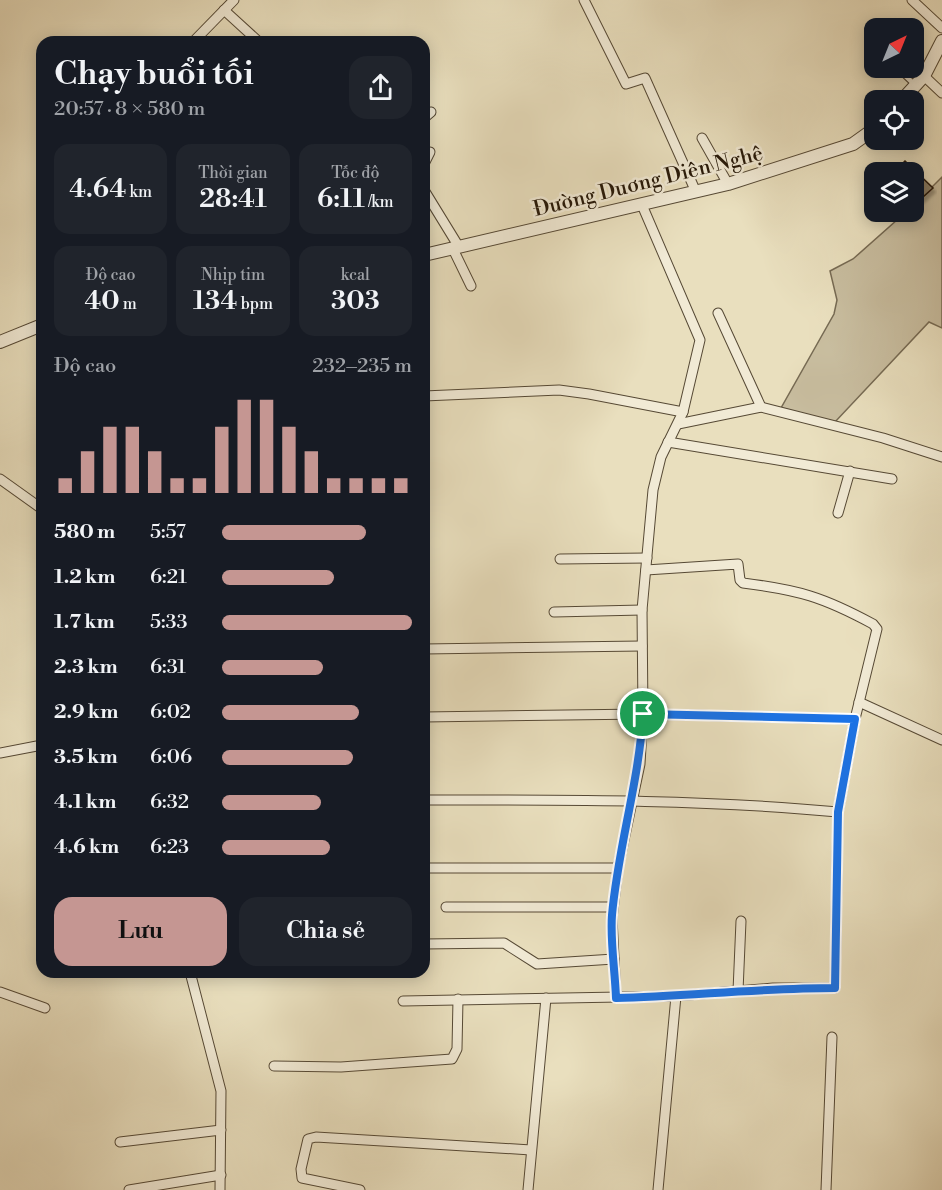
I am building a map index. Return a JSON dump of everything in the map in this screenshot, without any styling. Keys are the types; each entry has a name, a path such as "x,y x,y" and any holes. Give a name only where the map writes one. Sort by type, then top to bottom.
{"street":[{"path":"199,36 234,0"},
{"path":"584,0 626,84 645,78 696,192"},
{"path":"912,0 942,28"},
{"path":"224,10 252,36"},
{"path":"911,90 920,80 942,41"},
{"path":"920,80 942,93"},
{"name":"Đường Duơng Diên Nghệ","path":"430,254 728,184 853,144 864,136"},
{"path":"702,138 728,184"},
{"path":"430,201 456,248 471,286"},
{"path":"616,998 613,907 618,868 640,764 643,714 642,610 655,476 683,412 700,340 642,205"},
{"path":"718,313 761,407"},
{"path":"0,342 36,327"},
{"path":"430,396 559,390 683,412"},
{"path":"678,424 761,407 883,438 942,457"},
{"path":"668,442 892,479"},
{"path":"838,513 850,471"},
{"path":"0,479 36,504"},
{"path":"561,559 647,558"},
{"path":"404,1001 616,998 676,996 773,988 835,988 838,812 855,719 877,629 873,624 813,595 783,587 743,583 740,580 738,564 646,570"},
{"path":"554,612 642,610"},
{"path":"430,649 642,646"},
{"path":"860,702 942,740"},
{"path":"430,717 643,714 855,719"},
{"path":"0,753 36,746"},
{"path":"430,800 633,800 759,805 838,812"},
{"path":"430,868 618,868"},
{"path":"446,907 613,907"},
{"path":"738,991 741,921"},
{"path":"430,944 504,943 532,962 539,964 614,959"},
{"path":"192,978 220,1082 220,1190"},
{"path":"0,992 45,1008"},
{"path":"658,1190 676,996"},
{"path":"528,1190 546,998"},
{"path":"274,1066 341,1067 452,1059 457,1049 458,999"},
{"path":"826,1190 832,1037"},
{"path":"120,1142 221,1130"},
{"path":"360,1190 302,1178 301,1168 308,1139 316,1137 531,1150"},
{"path":"129,1190 221,1175"}],"lane":[{"path":"916,78 920,80"}],"shaded area":[{"path":"942,177 942,328 929,322 835,422 781,408 834,314 837,300 830,271 853,259 895,222 924,222 924,195"}],"building":[{"path":"924,179 933,188 924,196"}],"route":[{"path":"643,714 855,719 838,812 835,988 773,988 676,996 616,998 612,918 618,868 640,764 643,714"}]}
